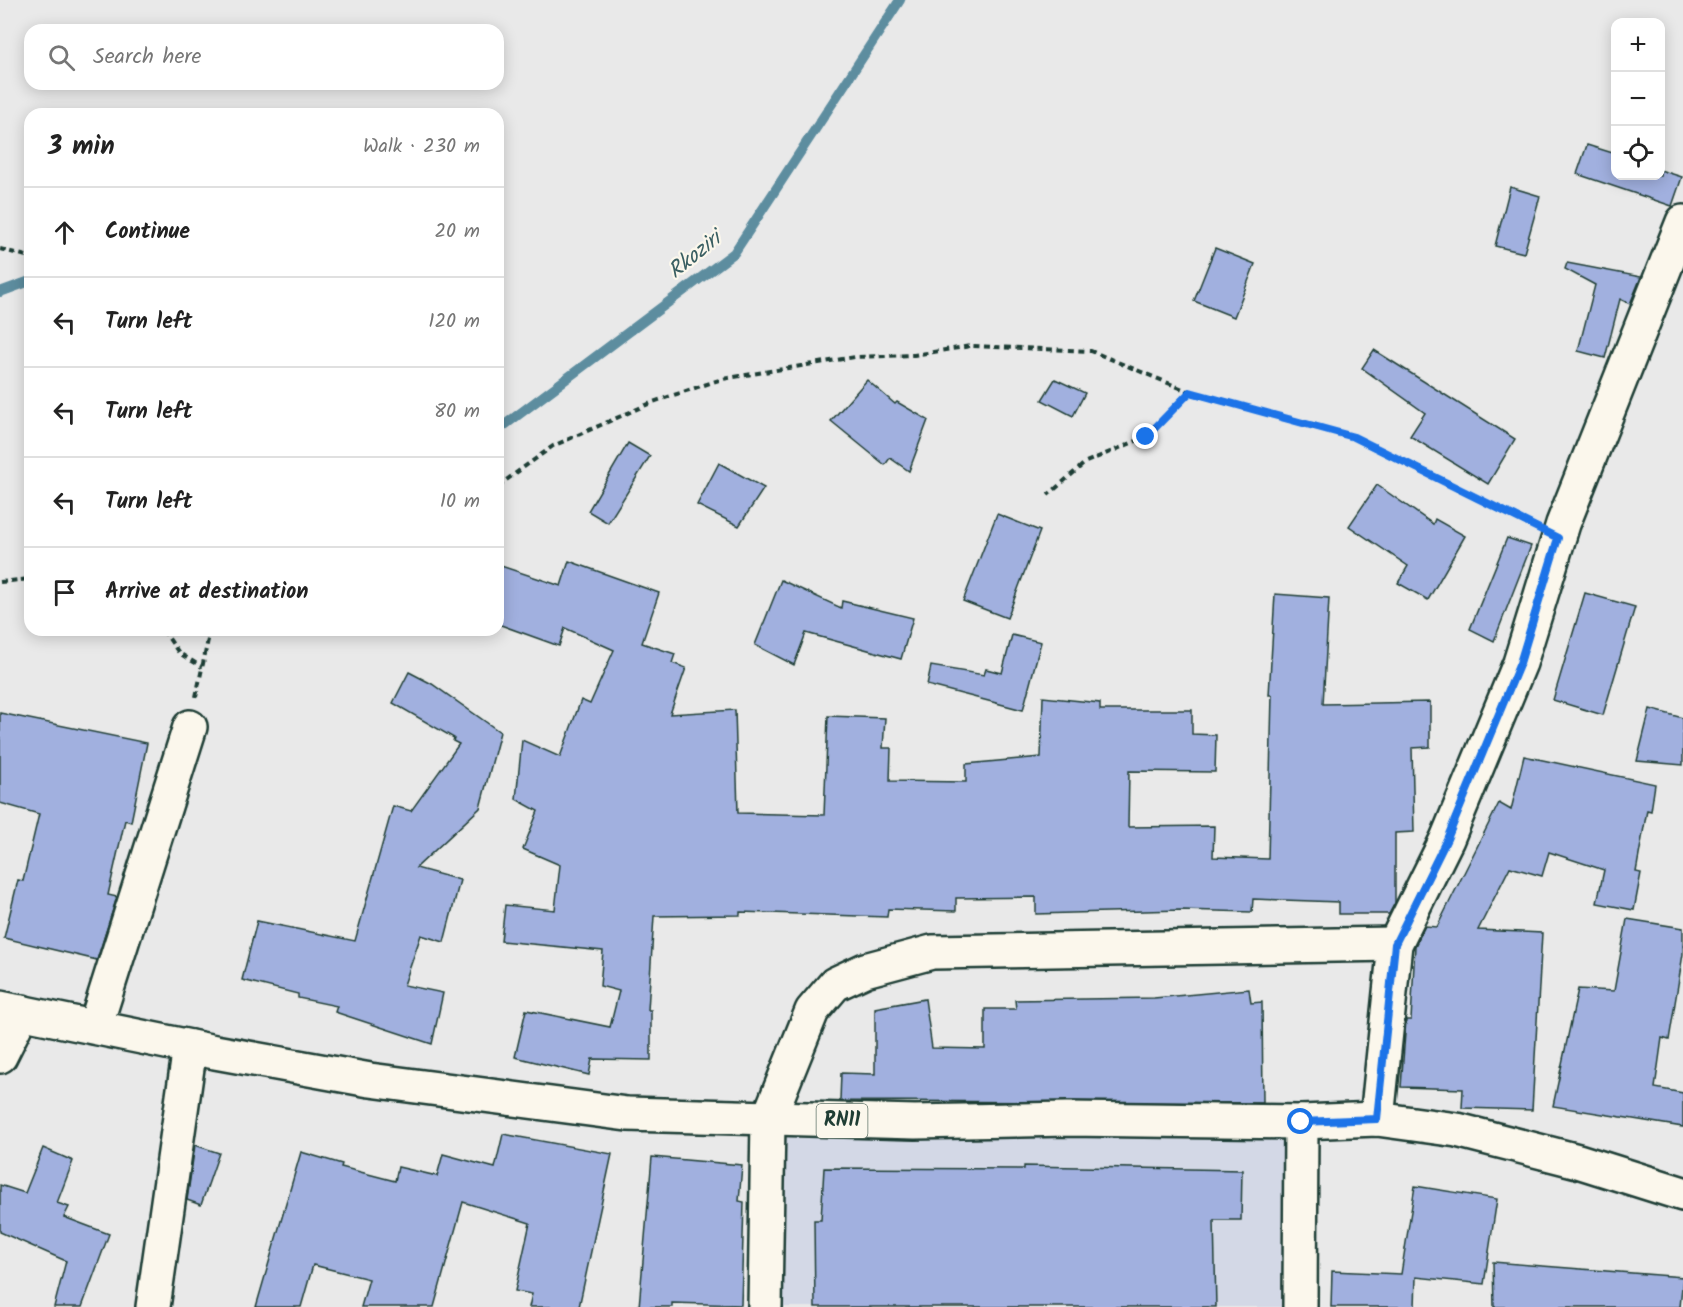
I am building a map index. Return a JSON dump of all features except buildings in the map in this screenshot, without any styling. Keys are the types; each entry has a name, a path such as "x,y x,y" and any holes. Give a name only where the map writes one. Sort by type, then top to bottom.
{"street":[{"path":"1377,1119 1395,944 1447,839 1520,663 1558,538 1683,222"},
{"path":"95,1027 190,727"},
{"path":"765,1307 768,1120 812,1011 835,984 865,970 932,952 1395,944"},
{"path":"0,1056 11,1010"},
{"name":"RN11","path":"11,1010 190,1047 370,1080 627,1114 768,1120 978,1122 1067,1119 1301,1122 1377,1119 1457,1130 1578,1161 1683,1194"},
{"path":"153,1307 190,1047"},
{"path":"1300,1307 1301,1122"}],"path":[{"path":"0,249 24,255"},
{"path":"504,482 554,446 653,402 722,379 855,357 914,355 971,346 1091,351 1190,392 1354,437 1558,538"},
{"path":"1048,495 1086,462 1146,437 1190,392"},
{"path":"0,582 24,580"},
{"path":"167,636 179,653 202,667"},
{"path":"190,727 209,636"}],"shaded area":[{"path":"1289,1128 1287,1307 783,1307 783,1129"}],"waterway":[{"name":"Rkoziri","path":"504,426 734,253 900,0"},
{"name":"Rkoziri","path":"0,292 24,283"}],"route":[{"path":"1146,437 1190,392 1354,437 1558,538 1520,663 1447,839 1395,944 1377,1119 1301,1122"}]}
